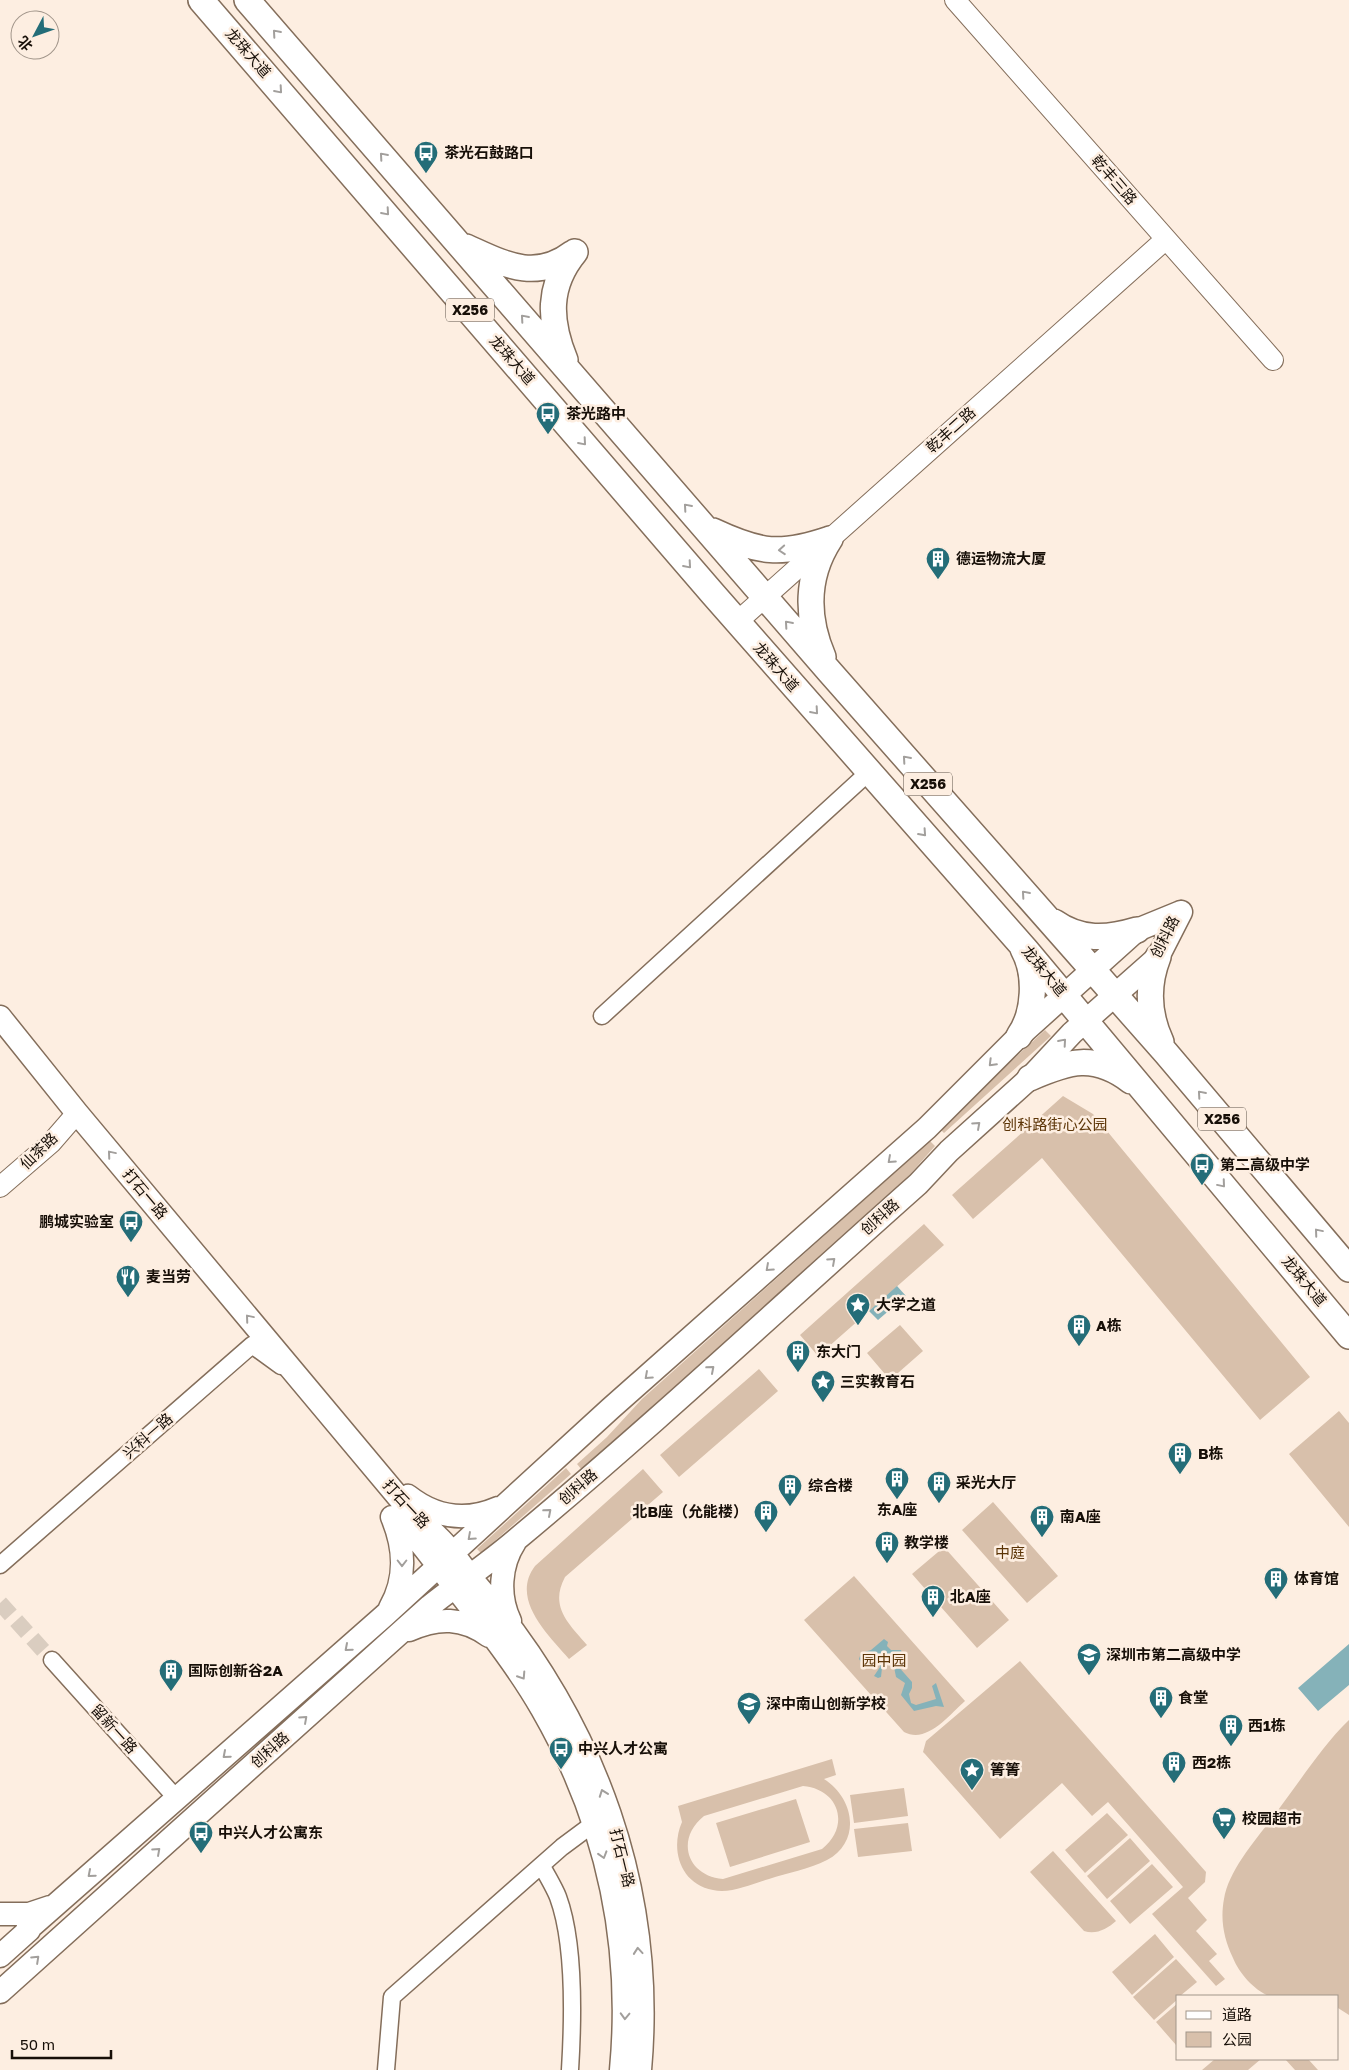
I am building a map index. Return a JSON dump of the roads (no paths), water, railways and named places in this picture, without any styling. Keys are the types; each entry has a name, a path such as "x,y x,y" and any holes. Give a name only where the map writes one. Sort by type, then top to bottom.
{"main road":[{"name":"龙珠大道","path":"201,0 737,622 1018,940 1349,1336"},
{"name":"X256","path":"247,0 829,671 1166,1053 1349,1269"},
{"path":"460,244 518,268 535,269 549,266 562,261 575,252 564,264 557,280 553,315 558,341 570,372"},
{"path":"704,527 742,544 773,551 808,546 830,539"},
{"path":"829,671 817,643 810,603 811,584 816,566 830,539"},
{"name":"创科路","path":"0,1956 57,1903 384,1616 560,1455 927,1128 1019,1036 1137,930 1181,912 1158,956 1072,1032 1030,1078 949,1151 918,1184 584,1482 490,1562 462,1581 397,1636 5,1978"},
{"path":"1043,914 1074,933 1088,936 1110,938 1137,930"},
{"path":"1018,940 1026,954 1029,965 1032,995 1028,1019 1019,1036"},
{"path":"1158,956 1151,981 1150,1008 1153,1025 1166,1053"},
{"name":"打石一路","path":"0,1017 72,1118 252,1345 384,1500 445,1560 510,1642 550,1684 570,1720 612,1817 631,1895 637,1934 642,2002 640,2070"},
{"name":"打石一路","path":"0,1040 72,1118 300,1378 415,1517 439,1538 445,1560"},
{"path":"1030,1078 1065,1064 1088,1063 1115,1070 1146,1094"},
{"path":"927,1128 949,1151"},
{"path":"560,1455 584,1482"},
{"path":"415,1517 408,1496 430,1510 454,1517 480,1515 508,1503"},
{"path":"384,1500 399,1535 403,1561 398,1590 384,1616"},
{"path":"510,1642 502,1587 507,1557 518,1538"},
{"path":"397,1636 430,1622 444,1620 459,1621 510,1642"},
{"name":"打石一路","path":"510,1642 530,1689 553,1730 579,1786 593,1824 611,1884 623,1953 625,2010 621,2070"},
{"path":"0,1914 29,1914 57,1903"}],"street":[{"name":"乾丰三路","path":"955,0 1273,360"},
{"name":"乾丰二路","path":"737,622 1166,239"},
{"path":"602,1016 869,772"},
{"name":"仙茶路","path":"0,1188 50,1143 72,1118"},
{"path":"252,1345 300,1378"},
{"name":"兴科一路","path":"0,1565 252,1345"},
{"name":"留新一路","path":"52,1660 177,1798"},
{"path":"386,2070 392,1997 593,1824"},
{"path":"542,1866 558,1896 565,1922 570,1962 572,2040 570,2070"}],"water":[{"path":"897,1286 906,1296 878,1320 869,1311"},
{"path":"884,1639 888,1642 887,1646 891,1650 901,1650 902,1653 897,1665 912,1682 909,1694 911,1703 916,1705 936,1699 932,1686 936,1683 944,1707 936,1706 914,1711 901,1695 905,1683 896,1677 893,1662 890,1661 882,1668 881,1677 878,1678 874,1676 880,1667 878,1659 861,1662 859,1659 861,1653 871,1650"},
{"path":"1349,1644 1349,1685 1318,1711 1298,1688"}],"tunnel":[{"path":"0,1603 52,1660"}],"place":[{"name":"茶光石鼓路口","path":"426,174"},
{"name":"茶光路中","path":"548,435"},
{"name":"德运物流大厦","path":"938,580"},
{"name":"第二高级中学","path":"1202,1186"},
{"name":"鹏城实验室","path":"131,1243"},
{"name":"麦当劳","path":"128,1298"},
{"name":"大学之道","path":"858,1326"},
{"name":"A栋","path":"1079,1347"},
{"name":"东大门","path":"798,1373"},
{"name":"三实教育石","path":"823,1403"},
{"name":"B栋","path":"1180,1475"},
{"name":"东A座","path":"897,1500"},
{"name":"采光大厅","path":"939,1504"},
{"name":"综合楼","path":"790,1507"},
{"name":"北B座（允能楼）","path":"766,1533"},
{"name":"南A座","path":"1042,1538"},
{"name":"教学楼","path":"887,1564"},
{"name":"体育馆","path":"1276,1600"},
{"name":"北A座","path":"933,1618"},
{"name":"深圳市第二高级中学","path":"1089,1676"},
{"name":"国际创新谷2A","path":"171,1692"},
{"name":"食堂","path":"1161,1719"},
{"name":"深中南山创新学校","path":"749,1725"},
{"name":"西1栋","path":"1231,1747"},
{"name":"中兴人才公寓","path":"561,1770"},
{"name":"西2栋","path":"1174,1784"},
{"name":"箐箐","path":"972,1791"},
{"name":"校园超市","path":"1224,1840"},
{"name":"中兴人才公寓东","path":"201,1854"}],"park label":[{"name":"创科路街心公园","path":"1055,1125"},
{"name":"中庭","path":"1010,1553"},
{"name":"园中园","path":"884,1661"}]}
